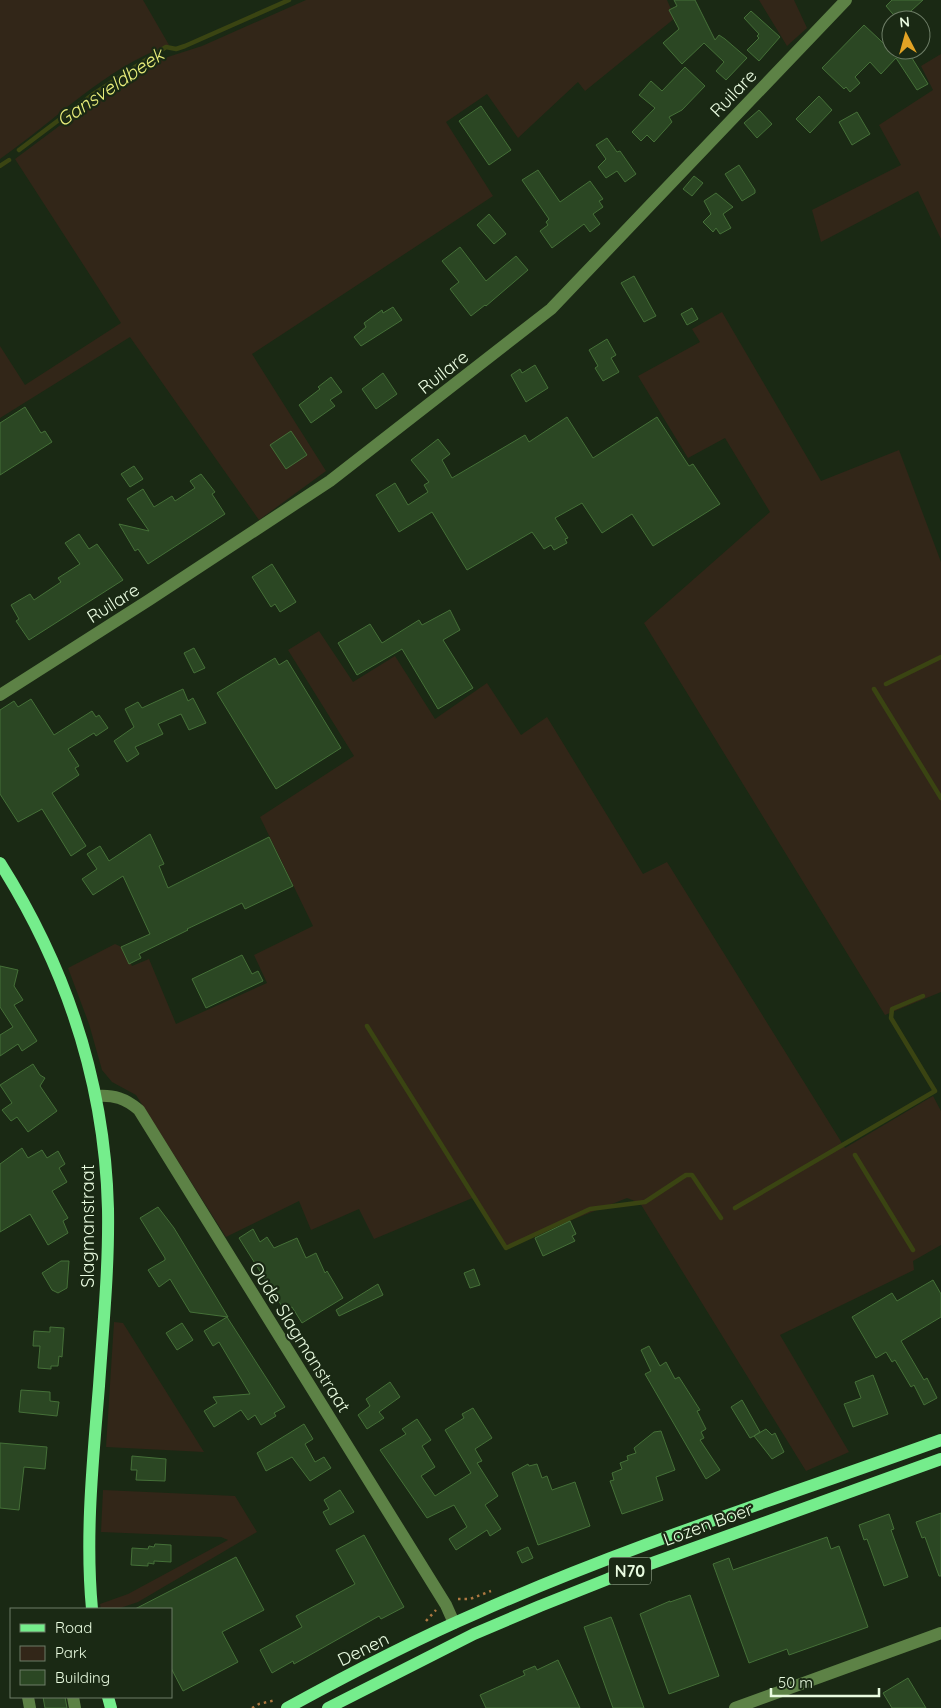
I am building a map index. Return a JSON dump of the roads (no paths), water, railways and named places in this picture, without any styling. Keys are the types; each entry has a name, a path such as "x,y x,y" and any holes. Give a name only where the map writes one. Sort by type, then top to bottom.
{"main road":[{"name":"Slagmanstraat","path":"0,863 25,905 55,967 78,1026 97,1096 108,1208 104,1309 89,1514 92,1608"},
{"name":"Lozen Boer","path":"454,1623 603,1560 941,1440"},
{"name":"Lozen Boer","path":"328,1708 474,1634 608,1579 941,1459"},
{"name":"Denen","path":"287,1708 454,1623"}],"street":[{"name":"Ruilare","path":"0,695 330,481 551,309 846,0"},
{"name":"Oude Slagmanstraat","path":"97,1096 111,1095 122,1098 138,1110 446,1605 454,1623"},
{"path":"735,1708 941,1633"}],"waterway":[{"name":"Gansveldbeek","path":"19,150 92,95 166,47 176,49 185,46 289,0"},
{"name":"Gansveldbeek","path":"0,166 9,160"},
{"path":"886,684 941,657"},
{"path":"874,689 941,798"},
{"path":"735,1208 935,1091 891,1018 892,1009 923,996"},
{"path":"367,1026 506,1248 590,1209 645,1202 686,1175 692,1175 721,1218"},
{"path":"855,1155 913,1250"}]}
